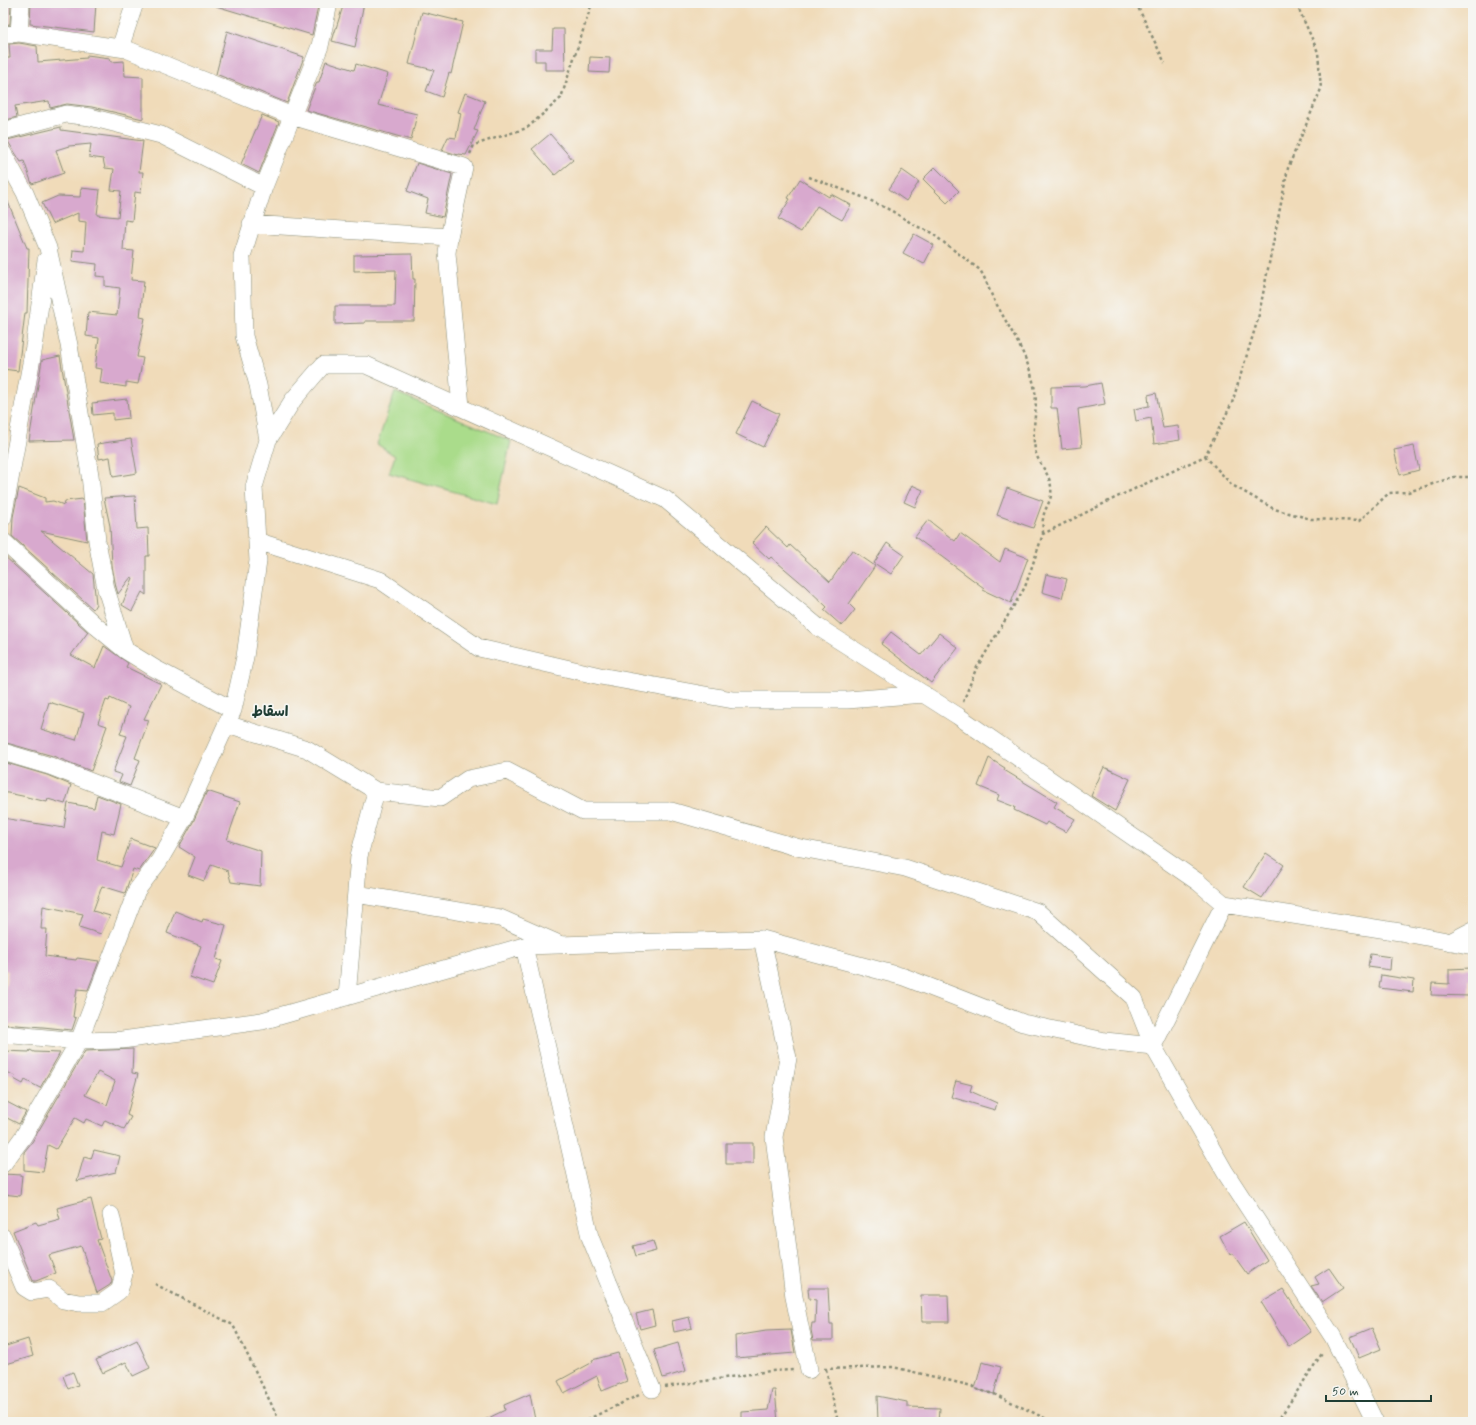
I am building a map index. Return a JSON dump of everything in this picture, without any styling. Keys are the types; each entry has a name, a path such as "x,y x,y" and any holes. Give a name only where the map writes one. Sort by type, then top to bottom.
{"street":[{"path":"21,3 11,34 120,48 292,116 464,167 449,237 448,253 461,407"},
{"path":"120,48 135,3"},
{"path":"268,440 258,385 244,336 242,256 264,187 320,46 329,3"},
{"path":"3,131 66,114 90,117 161,135 264,187"},
{"path":"3,153 25,193 48,248 69,345 90,475 97,541 106,589 125,650"},
{"path":"251,224 449,237"},
{"path":"3,518 35,341 48,248"},
{"path":"3,1164 23,1137 79,1041 137,890 159,861 184,818 230,717 245,657 258,561 254,487 268,440 293,400 323,365 366,365 666,499 818,627 958,716 1198,882 1224,904 1400,932 1473,946"},
{"path":"257,541 380,580 479,648 600,676 734,700 848,700 924,694"},
{"path":"3,542 96,626 125,650 230,717 307,749 376,791 440,798 468,779 507,771 583,811 671,811 796,847 906,868 1038,912 1134,998 1153,1046 1225,1172 1333,1337 1375,1422"},
{"path":"3,752 50,766 184,818"},
{"path":"346,997 359,856 376,791"},
{"path":"356,894 500,918 561,945"},
{"path":"1153,1046 1224,904"},
{"path":"1450,942 1473,930"},
{"path":"3,1034 79,1041 122,1040 262,1021 524,946 762,939 904,977 1023,1023 1105,1041 1153,1046"},
{"path":"762,939 788,1058 774,1137 794,1297 809,1370"},
{"path":"524,946 590,1237 652,1388"},
{"path":"3,1237 24,1287 32,1292 49,1289 63,1300 79,1303 102,1303 119,1291 124,1274 111,1215"}],"path":[{"path":"464,167 474,145 527,128 560,98 592,3"},
{"path":"1136,3 1165,63"},
{"path":"1043,534 1117,497 1205,456 1232,403 1258,319 1288,168 1321,89 1318,52 1296,3"},
{"path":"809,177 865,198 892,211 916,226 930,232 974,264 982,274 992,296 1027,361 1035,392 1033,424 1034,446 1036,455 1052,487 1050,502 1043,519 1043,534 1025,587 976,669 958,716"},
{"path":"1205,456 1232,485 1274,509 1311,519 1359,521 1389,493 1408,492 1454,477 1473,477"},
{"path":"155,1284 233,1325 280,1422"},
{"path":"1277,1422 1333,1337"},
{"path":"582,1422 652,1388 770,1371 893,1367 972,1386 994,1394 1053,1422"},
{"path":"826,1369 838,1422"}],"green space":[{"path":"395,392 511,441 497,504 389,473 395,456 377,444"}],"building":[{"path":"3,3 11,3 10,24 3,25"},
{"path":"31,3 96,3 94,32 30,24"},
{"path":"216,3 308,3 318,6 312,35 216,6"},
{"path":"344,3 364,3 355,47 332,41"},
{"path":"422,12 463,22 451,74 449,73 442,97 426,91 434,70 409,64"},
{"path":"553,29 564,29 565,70 545,70 545,61 535,61 535,49 552,49"},
{"path":"227,31 304,57 287,103 216,74"},
{"path":"19,43 37,46 38,62 87,58 87,55 110,58 111,62 124,61 125,76 143,77 143,119 92,107 67,104 50,108 49,101 15,106 17,117 3,121 3,58 10,58 9,44"},
{"path":"590,57 610,58 609,73 589,72"},
{"path":"326,61 354,70 356,64 388,74 378,105 417,114 411,140 306,110 317,82 319,82"},
{"path":"465,93 485,101 474,130 478,131 466,155 458,155 442,150 448,137 456,138 461,113 458,112"},
{"path":"262,115 279,122 259,173 241,164"},
{"path":"61,127 61,130 143,141 139,172 143,172 141,193 135,192 132,221 125,220 123,250 134,251 131,280 144,281 140,317 145,318 137,357 143,358 138,384 126,382 126,387 100,383 102,369 95,368 99,338 86,336 88,312 117,315 120,288 105,286 105,277 96,276 97,264 72,261 73,250 84,251 86,222 78,221 78,213 52,224 42,203 58,196 80,197 81,188 100,190 97,215 118,217 121,191 111,190 114,169 105,168 103,159 89,157 91,144 69,146 56,150 64,173 32,184 24,161 21,162 7,140"},
{"path":"550,134 573,160 555,175 532,149"},
{"path":"417,163 452,174 443,217 425,213 428,199 407,191"},
{"path":"935,167 959,191 947,203 923,179"},
{"path":"902,170 919,182 906,201 889,189"},
{"path":"800,179 829,197 831,194 851,205 842,220 817,206 801,232 778,219 790,199 788,198"},
{"path":"3,190 27,248 29,248 27,313 25,313 18,371 3,369"},
{"path":"914,234 934,245 924,264 903,253"},
{"path":"412,254 413,279 415,279 414,321 365,321 365,323 335,324 335,306 395,306 396,270 354,271 354,255"},
{"path":"60,356 74,440 29,441 42,360"},
{"path":"1101,383 1105,404 1078,409 1082,447 1062,449 1057,408 1051,408 1051,387 1085,386"},
{"path":"1156,393 1163,428 1178,426 1180,440 1154,444 1151,418 1136,421 1134,409 1149,406 1148,395"},
{"path":"127,399 129,418 113,420 113,413 93,415 92,403"},
{"path":"752,401 779,414 763,447 736,434"},
{"path":"131,439 137,473 113,477 110,457 99,459 97,444"},
{"path":"1414,446 1419,470 1400,475 1394,450"},
{"path":"912,485 923,490 915,507 904,502"},
{"path":"19,488 45,498 45,502 53,501 64,505 65,501 83,499 87,541 41,531 93,574 96,604 93,609 12,536 13,517"},
{"path":"1007,488 1043,501 1033,528 997,515"},
{"path":"135,496 137,529 148,528 149,556 146,556 146,595 142,592 132,611 122,605 133,578 131,577 118,594 116,587 112,566 110,526 104,498"},
{"path":"928,520 955,541 960,533 1000,562 1005,549 1028,558 1011,603 983,590 984,588 915,537"},
{"path":"766,527 788,548 790,545 830,582 852,550 875,566 849,604 855,610 842,626 824,610 827,607 805,586 771,557 769,559 752,543"},
{"path":"887,543 904,555 891,574 874,563"},
{"path":"3,555 88,632 71,655 95,668 104,646 128,663 126,667 161,684 144,719 149,720 135,758 140,760 130,786 119,782 122,775 113,772 127,736 120,734 129,707 110,698 109,701 106,700 98,723 107,726 91,771 53,756 3,742","holes":["49,702 84,713 76,740 41,729"]},
{"path":"1046,574 1067,579 1062,598 1042,592"},
{"path":"891,632 921,655 939,633 958,648 931,683 881,644"},
{"path":"989,758 1005,768 1004,770 1057,802 1054,807 1075,819 1066,832 1047,822 1045,825 1014,810 1015,807 997,800 999,795 978,786"},
{"path":"3,762 47,775 71,785 65,804 48,799 47,802 3,792"},
{"path":"1104,767 1130,779 1115,811 1091,796"},
{"path":"207,791 240,802 227,840 261,851 260,886 231,882 228,871 211,865 204,881 188,875 195,857 179,847 193,822"},
{"path":"97,795 121,804 114,834 102,831 97,860 121,867 131,839 155,848 139,871 133,869 125,893 102,886 93,911 110,916 101,934 79,927 83,914 43,906 41,929 47,929 45,956 99,961 88,990 77,989 73,1017 76,1018 72,1030 3,1024 3,1001 8,971 3,970 3,862 5,845 3,844 3,818 64,828 68,803 94,808"},
{"path":"1266,853 1284,865 1262,898 1244,887"},
{"path":"175,911 202,922 203,919 226,925 216,959 222,961 213,985 190,977 201,946 167,933"},
{"path":"1370,954 1391,957 1390,970 1368,967"},
{"path":"1471,968 1472,980 1469,980 1469,996 1431,995 1432,983 1449,984 1449,969"},
{"path":"1381,975 1414,980 1413,992 1379,988"},
{"path":"133,1049 132,1073 138,1074 127,1115 131,1117 124,1129 105,1120 102,1126 86,1119 84,1123 75,1118 56,1149 48,1145 43,1172 24,1170 24,1152 32,1142 85,1051","holes":["98,1072 115,1081 107,1105 85,1095"]},
{"path":"30,1050 34,1052 60,1053 40,1088 25,1080 23,1084 14,1079 15,1076 3,1070 3,1051 29,1052"},
{"path":"956,1081 972,1085 970,1091 997,1103 995,1110 951,1097"},
{"path":"3,1100 26,1112 19,1124 3,1116"},
{"path":"726,1143 753,1143 753,1164 726,1164"},
{"path":"94,1150 120,1156 116,1172 77,1181 84,1157 91,1159"},
{"path":"3,1174 22,1175 20,1196 3,1194"},
{"path":"91,1199 101,1239 97,1240 112,1281 110,1285 97,1293 81,1246 49,1255 56,1273 33,1281 13,1231 36,1222 38,1225 60,1219 57,1208"},
{"path":"1244,1222 1267,1260 1247,1274 1232,1253 1230,1255 1220,1236"},
{"path":"653,1241 656,1251 636,1256 633,1246"},
{"path":"1329,1268 1343,1288 1322,1302 1311,1286 1319,1284 1315,1277"},
{"path":"808,1288 828,1288 830,1324 833,1324 833,1340 813,1340 811,1330 812,1323 815,1323 816,1300 809,1299"},
{"path":"1283,1289 1311,1332 1289,1347 1261,1302"},
{"path":"921,1295 948,1295 949,1322 922,1322"},
{"path":"652,1310 655,1325 640,1329 636,1314"},
{"path":"689,1317 692,1328 674,1332 672,1321"},
{"path":"1372,1328 1381,1349 1359,1358 1350,1337"},
{"path":"791,1330 795,1353 736,1358 735,1336 766,1331"},
{"path":"28,1339 33,1356 3,1365 3,1347"},
{"path":"137,1340 150,1368 133,1376 126,1362 103,1373 96,1360"},
{"path":"678,1343 686,1371 663,1378 654,1350"},
{"path":"618,1353 627,1381 602,1391 597,1376 564,1393 558,1381 593,1362 592,1360"},
{"path":"982,1362 1001,1367 994,1394 975,1389"},
{"path":"73,1372 78,1385 68,1389 63,1376"},
{"path":"772,1390 775,1390 778,1422 766,1422 766,1420 742,1420 742,1412 768,1410"},
{"path":"530,1394 535,1420 529,1422 480,1422 505,1410 504,1405"},
{"path":"877,1396 907,1402 907,1407 940,1408 939,1422 878,1422"}],"district":[{"name":"اسقاط","path":"270,711"}]}
